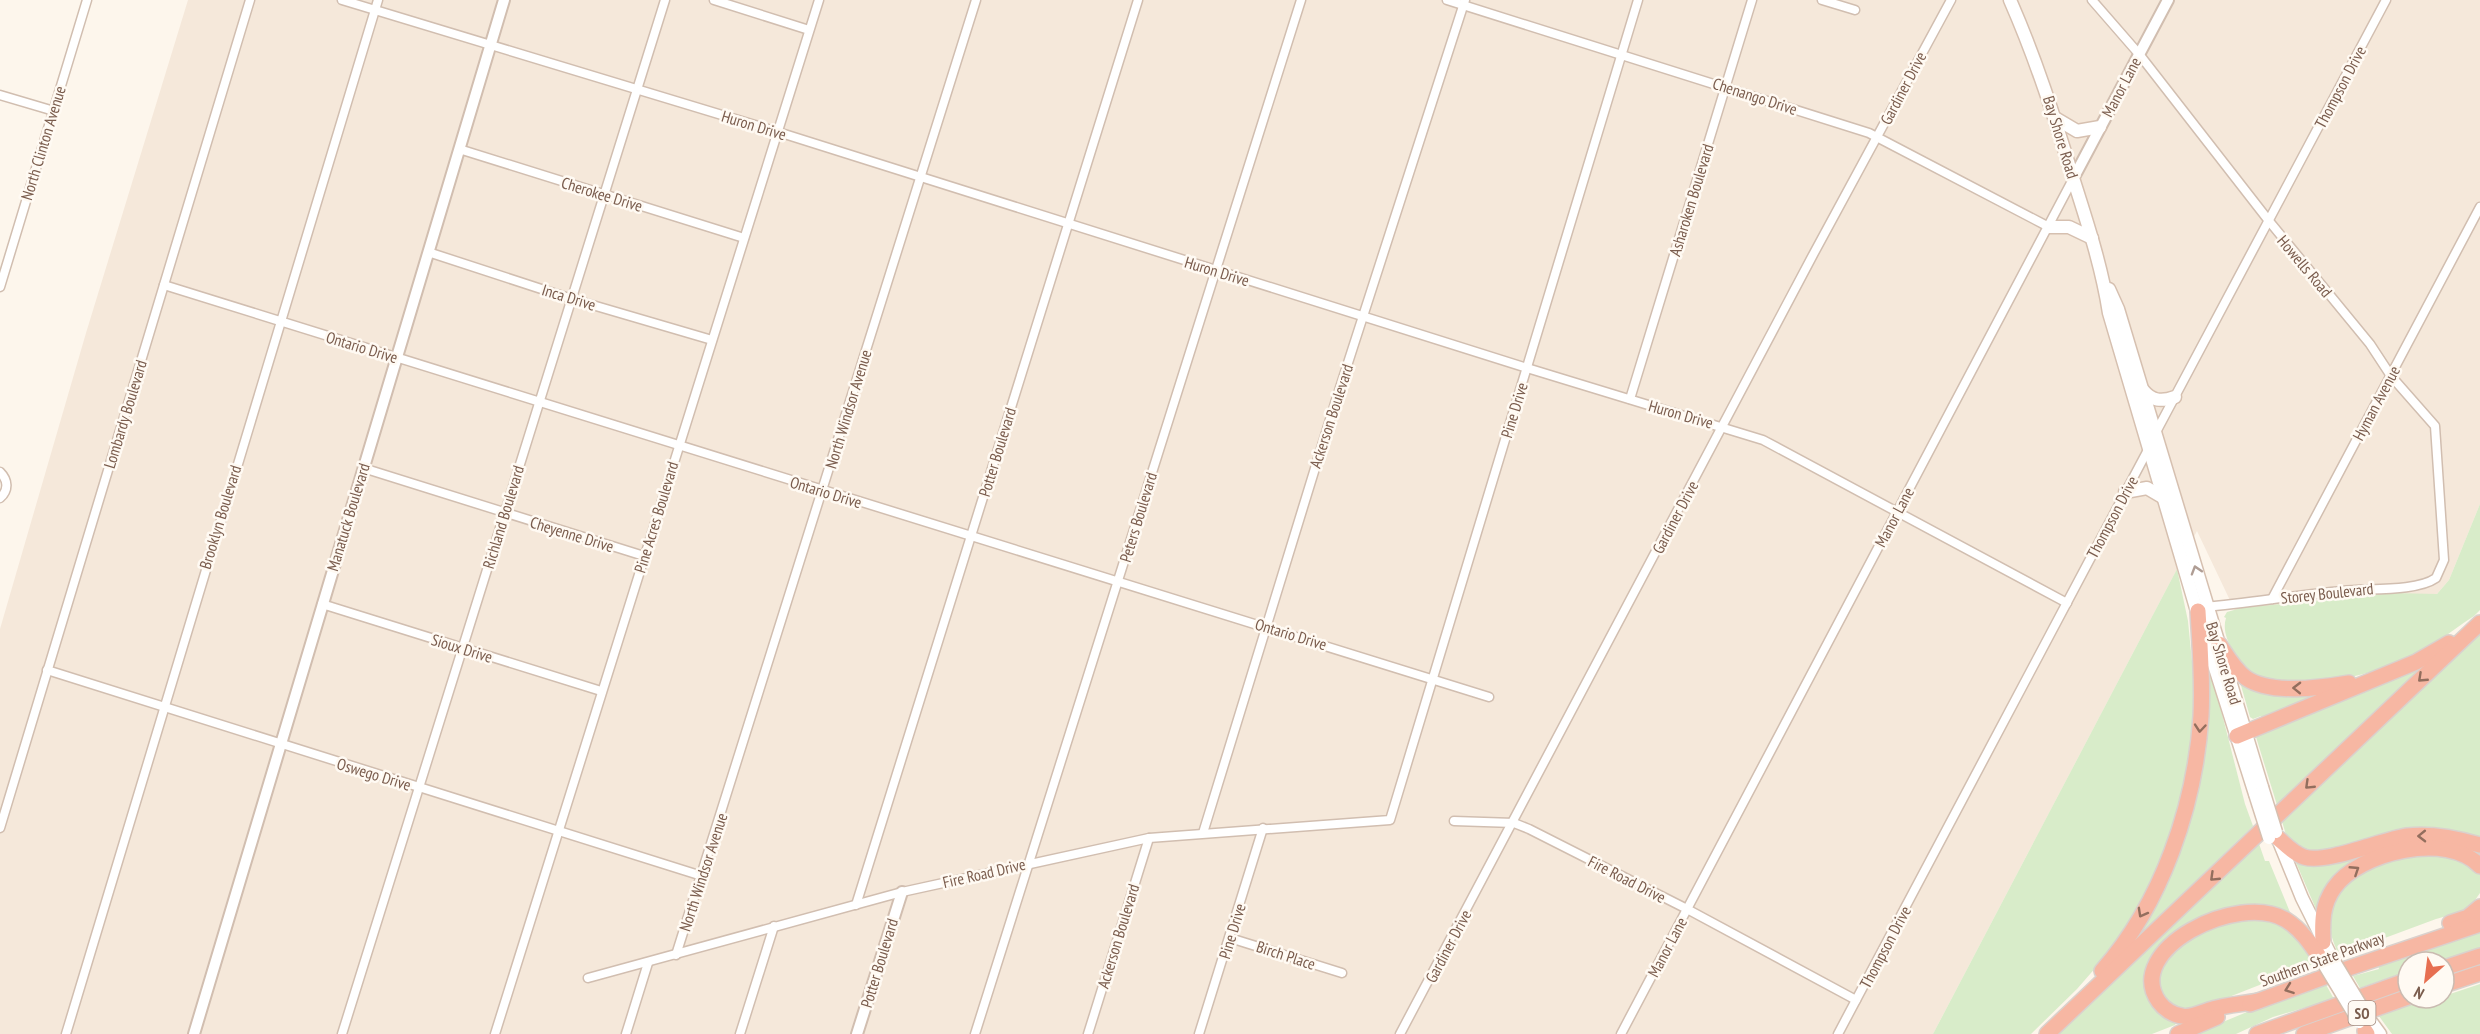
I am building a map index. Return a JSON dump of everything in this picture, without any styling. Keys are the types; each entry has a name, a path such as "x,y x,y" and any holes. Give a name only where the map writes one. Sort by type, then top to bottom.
{"highway":[{"path":"2046,1034 2106,968 2127,939 2156,886 2174,843 2191,784 2200,727 2200,609"},
{"path":"2046,1034 2480,623"},
{"path":"2241,734 2424,658 2480,623"},
{"path":"2219,644 2243,675 2264,685 2315,687 2375,678"},
{"path":"2275,836 2296,853 2312,859 2410,836 2443,837 2480,845"},
{"path":"2323,942 2323,916 2332,890 2343,878 2370,861 2398,851 2436,849 2464,855 2480,866"},
{"path":"2389,954 2431,930 2468,917 2480,907"},
{"path":"2258,1001 2181,1016 2164,1008 2155,995 2154,969 2170,947 2198,926 2229,914 2251,911 2270,913 2288,922 2301,932 2327,960"},
{"name":"Southern State Parkway","path":"2178,1034 2258,1001 2480,924"},
{"path":"2456,964 2480,956"},
{"path":"2456,981 2480,973"},
{"path":"2456,986 2480,981"},
{"name":"SO","path":"2257,1034 2396,984"},
{"name":"SO","path":"2304,1034 2396,1001"}],"main road":[{"name":"Bay Shore Road","path":"2010,0 2040,71 2055,118 2103,277 2109,313 2164,498 2275,836 2293,900 2368,1029"},
{"path":"2055,118 2077,131 2100,127"},
{"path":"2049,227 2069,227 2091,238"},
{"name":"Bay Shore Road","path":"2103,277 2118,309 2143,390 2200,609 2219,644 2241,734"},
{"path":"2143,390 2160,401 2175,398"},
{"path":"2125,492 2147,488 2164,498"},
{"name":"Bay Shore Road","path":"2275,836 2323,942 2327,960"}],"street":[{"name":"North Clinton Avenue","path":"0,287 87,0"},
{"name":"Lombardy Boulevard","path":"0,828 250,0"},
{"name":"Huron Drive","path":"342,0 778,132 1215,271 1763,440 2067,603"},
{"name":"Brooklyn Boulevard","path":"66,1034 279,321 378,0"},
{"name":"Manatuck Boulevard","path":"194,1034 504,0"},
{"name":"Richland Boulevard","path":"342,1034 665,0"},
{"path":"714,0 810,30"},
{"name":"Pine Acres Boulevard","path":"495,1034 819,0"},
{"name":"North Windsor Avenue","path":"676,955 976,0"},
{"name":"Potter Boulevard","path":"856,904 1138,0"},
{"name":"Peters Boulevard","path":"975,1034 1301,0"},
{"name":"Chenango Drive","path":"1447,0 1464,2 1877,137 2049,227"},
{"name":"Pine Drive","path":"1389,820 1434,679 1638,0"},
{"name":"Asharoken Boulevard","path":"1630,399 1752,0"},
{"path":"1822,0 1855,10"},
{"name":"Gardiner Drive","path":"1400,1034 1951,0"},
{"name":"Howells Road","path":"2092,0 2139,54 2269,221 2370,344 2391,376 2436,426 2444,560"},
{"name":"Manor Lane","path":"1620,1034 2168,0"},
{"name":"Thompson Drive","path":"1838,1034 2386,0"},
{"name":"Ackerson Boulevard","path":"1203,833 1268,627 1297,523 1464,2"},
{"path":"0,95 54,111"},
{"name":"Cherokee Drive","path":"459,149 744,238"},
{"name":"Hyman Avenue","path":"2272,599 2480,207"},
{"name":"Inca Drive","path":"428,252 572,299 712,340"},
{"name":"Ontario Drive","path":"164,285 822,492 1268,627 1489,697"},
{"name":"Cheyenne Drive","path":"363,468 644,556"},
{"path":"0,472 7,483 6,490 0,498"},
{"name":"Storey Boulevard","path":"2200,609 2424,583 2436,578 2444,560"},
{"name":"Sioux Drive","path":"322,604 601,692"},
{"name":"Oswego Drive","path":"47,670 164,709 702,876"},
{"name":"Fire Road Drive","path":"588,978 902,892 1149,838 1389,820"},
{"name":"Fire Road Drive","path":"1454,820 1514,823 1687,909 1856,1000"},
{"name":"Pine Drive","path":"1199,1034 1263,828"},
{"name":"Ackerson Boulevard","path":"1088,1034 1149,838"},
{"name":"Potter Boulevard","path":"857,1034 902,892"},
{"path":"740,1034 774,926"},
{"name":"Birch Place","path":"1230,938 1341,973"},
{"path":"626,1034 648,963"}],"shaded area":[{"path":"188,0 2480,0 2480,504 2449,580 2437,594 2236,613 2197,531 1933,1034 0,1034 0,629 86,333"}],"green space":[{"path":"2480,504 2480,610 2474,616 2432,645 2411,656 2389,666 2343,679 2295,682 2271,680 2248,674 2250,670 2231,647 2225,632 2226,618 2224,617 2227,612 2241,608 2393,593 2437,594 2449,580"},
{"path":"2177,569 2188,621 2193,672 2197,672 2197,723 2189,777 2173,831 2141,902 2111,950 2077,989 2031,1034 1933,1034"},
{"path":"2480,631 2480,838 2403,830 2316,852 2298,850 2300,845 2287,838 2281,818"},
{"path":"2207,655 2245,804 2253,826 2131,943 2177,851"},
{"path":"2423,664 2415,674 2277,805 2256,737"},
{"path":"2240,682 2330,691 2263,719 2261,716 2253,719 2250,717"},
{"path":"2257,838 2265,861 2269,861 2292,917 2260,907 2223,909 2201,918 2147,978 2178,1020 2175,1025 2152,1034 2051,1034"},
{"path":"2355,853 2358,860 2316,909 2294,858"},
{"path":"2412,853 2444,853 2467,860 2480,874 2480,893 2468,910 2436,919 2339,955 2332,936 2328,914 2331,901 2344,883 2363,869 2396,856"},
{"path":"2273,917 2302,941 2313,964 2196,1010 2181,1010 2171,1005 2160,992 2159,971 2163,961 2208,924"},
{"path":"2480,932 2480,948 2456,956 2456,950 2424,950"},
{"path":"2396,959 2396,975 2360,988 2353,976 2379,969 2378,965"},
{"path":"2325,983 2334,999 2273,1017 2236,1034 2194,1034 2271,1002"},
{"path":"2480,984 2480,1034 2392,1034 2376,1012 2396,1005 2396,1010 2456,1010 2456,992"}]}
